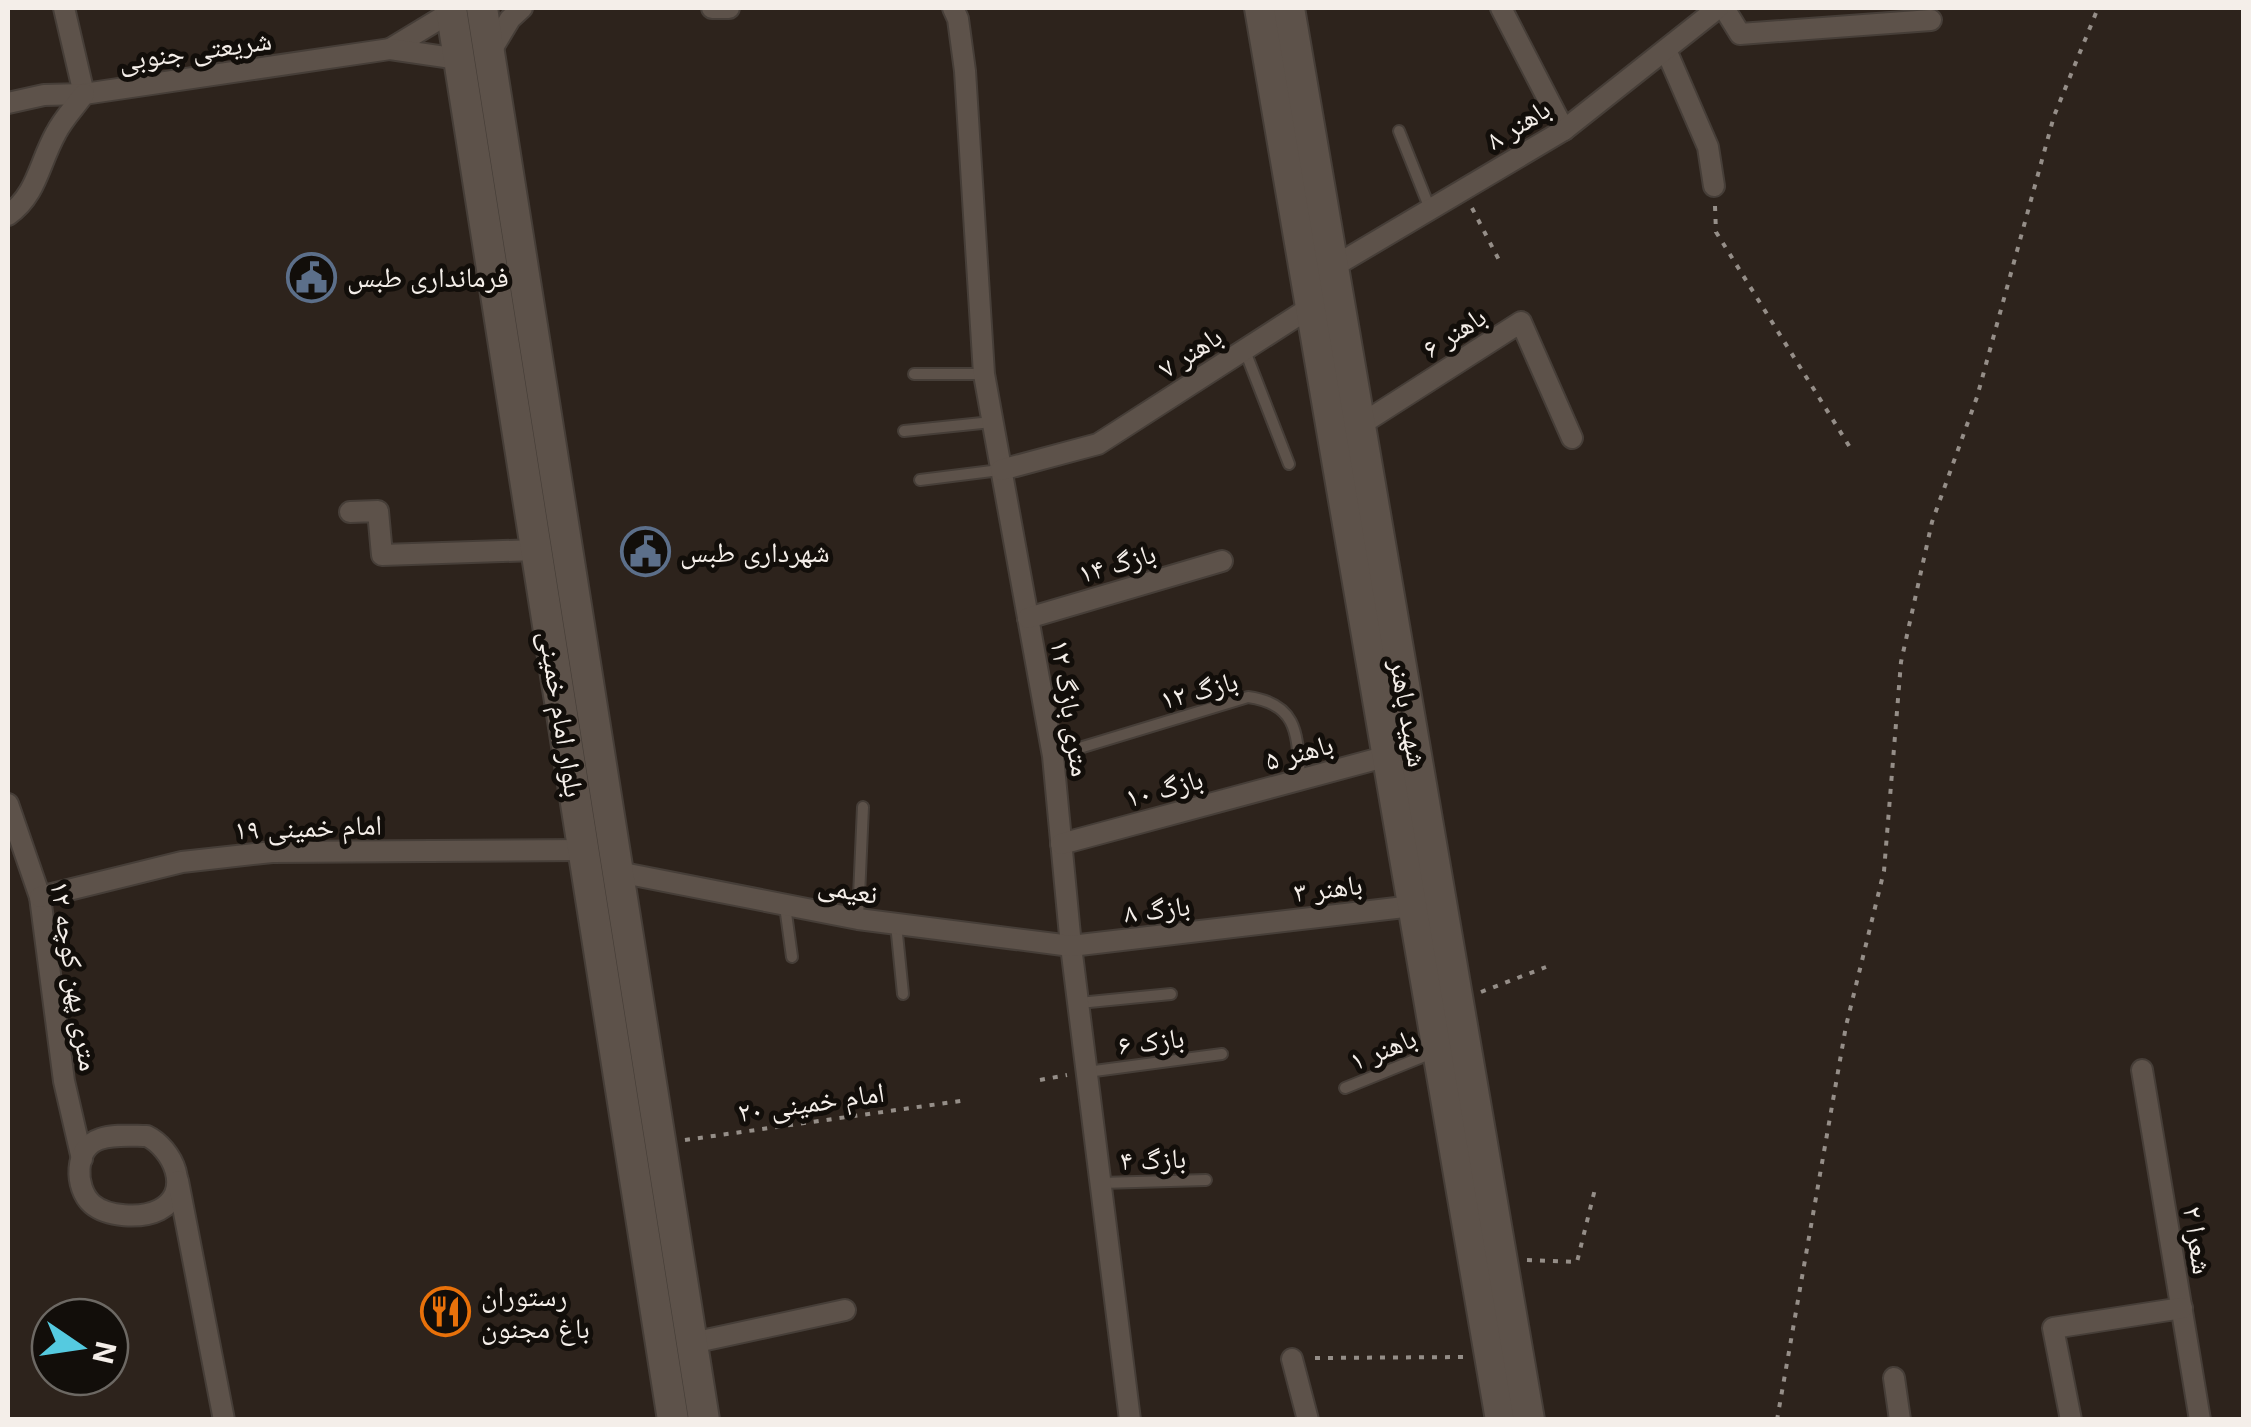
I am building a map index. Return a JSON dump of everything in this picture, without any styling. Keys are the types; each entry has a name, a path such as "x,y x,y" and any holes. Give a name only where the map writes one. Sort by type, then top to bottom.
{"main road":[{"name":"بلوار امام خمینی","path":"482,8 704,1420"},
{"name":"شهید باهنر","path":"1260,8 1388,756 1427,904 1458,1001 1530,1420"},
{"name":"شهید باهنر","path":"1288,8 1360,425 1427,904 1438,1051 1501,1420"},
{"name":"بلوار امام خمینی","path":"451,10 672,1420"},
{"path":"491,265 522,260"}],"street":[{"path":"8,215 34,188 56,132 84,94 64,8"},
{"path":"489,54 510,19 522,8"},
{"path":"712,8 729,8"},
{"name":"۱۲ متری بازگ","path":"953,8 965,71 984,374 1053,756 1071,946 1130,1420"},
{"path":"1500,8 1564,130"},
{"path":"1721,8 1740,34 1932,20"},
{"name":"باهنر ۸","path":"1333,268 1564,130 1721,8"},
{"path":"390,49 451,10"},
{"path":"390,49 459,59"},
{"name":"شریعتی جنوبی","path":"8,104 44,95 84,94 390,49"},
{"path":"1666,50 1708,147 1714,186"},
{"name":"باهنر ۷","path":"1001,470 1098,444 1311,306"},
{"name":"باهنر ۶","path":"1360,425 1522,322 1572,438"},
{"path":"350,512 378,511 382,554 536,550"},
{"name":"بازگ ۱۴","path":"1028,618 1222,561"},
{"name":"باهنر ۵","path":"1224,800 1388,756"},
{"name":"بازگ ۱۰","path":"1061,844 1224,800"},
{"name":"۱۲ متری پهن کوچه","path":"8,804 40,897 64,1081 82,1159"},
{"name":"امام خمینی ۱۹","path":"40,897 182,862 272,852 583,850"},
{"name":"نعیمی","path":"618,872 858,920 1071,946"},
{"name":"باهنر ۳","path":"1248,925 1427,904"},
{"name":"بازگ ۸","path":"1071,946 1248,925"},
{"name":"شعرا ۲","path":"2142,1070 2200,1420"},
{"path":"177,1176 175,1190 158,1210 118,1215 94,1206 80,1184 82,1159 98,1139 147,1136 169,1151 177,1176 224,1420"},
{"path":"2071,1420 2053,1328 2182,1308"},
{"path":"692,1343 845,1310"},
{"path":"1292,1358 1308,1420"},
{"path":"1894,1378 1900,1420"}],"lane":[{"path":"1399,131 1430,210"},
{"path":"1244,350 1289,464"},
{"path":"914,374 984,374"},
{"path":"904,432 993,422"},
{"path":"920,480 1001,470"},
{"name":"بازگ ۱۲","path":"1053,756 1248,697 1269,700 1290,716 1300,780"},
{"path":"858,920 862,806"},
{"path":"785,905 792,957"},
{"path":"896,924 903,994"},
{"path":"1078,1002 1170,994"},
{"name":"باهنر ۱","path":"1345,1088 1438,1051"},
{"name":"بازک ۶","path":"1087,1072 1222,1054"},
{"name":"بازگ ۴","path":"1100,1183 1206,1180"}],"path":[{"path":"1778,1420 1846,1026 1884,871 1901,662 1932,522 1977,398 2054,116 2098,8"},
{"path":"1714,186 1716,232 1852,449"},
{"path":"1464,190 1499,260"},
{"path":"1458,1001 1546,967"},
{"path":"1040,1080 1087,1072"},
{"name":"امام خمینی ۲۰","path":"660,1144 967,1100"},
{"path":"1502,1260 1577,1262 1595,1188"},
{"path":"1292,1358 1490,1357"}],"place":[{"name":"فرمانداری طبس","path":"312,277"},
{"name":"شهرداری طبس","path":"645,552"},
{"name":"رستوران باغ مجنون","path":"446,1312"}]}
